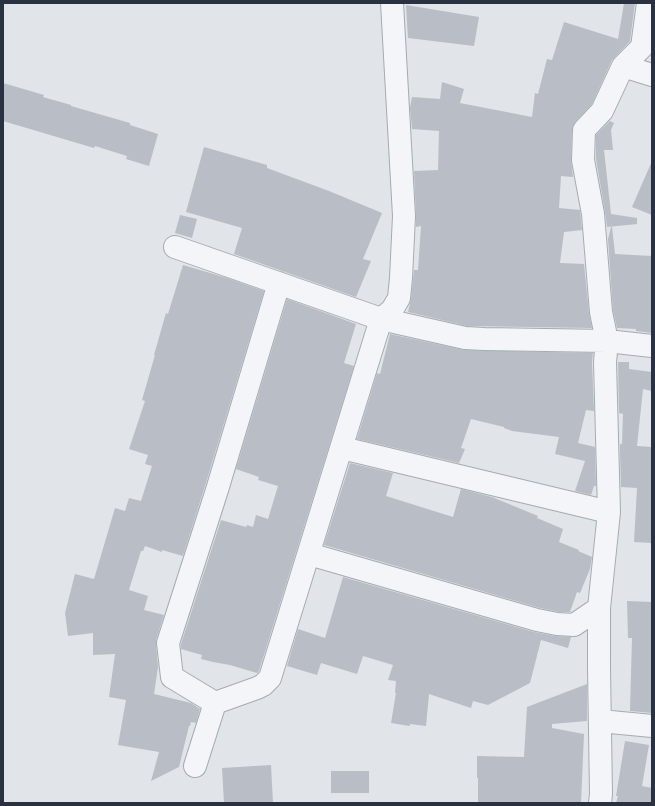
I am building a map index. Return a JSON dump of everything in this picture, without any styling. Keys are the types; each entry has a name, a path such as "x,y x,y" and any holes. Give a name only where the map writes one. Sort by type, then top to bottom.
{"street":[{"path":"215,703 264,685 270,678 381,319 392,310 399,298 404,216 392,3"},
{"path":"600,803 602,794 599,668 600,614 609,512 605,362 607,342 601,312 593,214 583,160 584,130 602,111 623,66 642,47 648,3"},
{"path":"623,66 652,74"},
{"path":"175,247 381,319 465,338 607,342 652,346"},
{"path":"215,703 172,677 168,643 217,490 279,283"},
{"path":"342,448 609,512"},
{"path":"309,554 537,620 557,624 574,625 600,614"},
{"path":"195,766 215,703"},
{"path":"600,722 652,726"}],"building":[{"path":"624,3 635,3 630,41 612,60 592,104 575,122 572,130 571,160 573,177 561,176 559,208 580,210 582,230 564,232 560,263 584,264 592,328 467,326 408,312 414,270 418,270 421,226 416,227 414,171 438,170 439,131 412,129 410,108 412,97 440,99 442,82 464,89 460,103 532,117 535,93 538,94 547,59 552,60 564,22 618,39"},
{"path":"406,5 479,17 474,46 408,38"},
{"path":"3,83 44,95 43,97 71,106 130,123 130,125 158,134 149,166 126,159 127,156 95,146 94,148 3,121"},
{"path":"610,121 614,123 611,130 613,150 604,150 611,214 637,218 637,224 607,227 596,159 596,135"},
{"path":"204,147 267,165 267,168 382,213 363,259 371,261 356,297 234,254 242,228 186,212"},
{"path":"652,161 652,215 632,207"},
{"path":"180,215 197,219 192,238 175,233"},
{"path":"611,227 615,254 652,256 652,333 636,331 636,329 617,328 613,310 608,239"},
{"path":"183,265 264,291 183,556 162,550 162,552 145,546 143,551 141,551 129,590 148,596 144,610 164,615 156,640 158,667 154,694 191,703 200,709 196,723 191,722 189,726 179,767 151,781 159,752 118,745 126,700 109,697 115,654 93,655 93,633 68,636 65,613 75,574 94,579 115,508 125,511 129,498 141,501 152,466 145,464 148,455 129,449 145,401 142,400 166,313 168,314"},
{"path":"287,299 356,324 344,363 354,366 259,671 257,673 230,665 201,659 202,655 181,649 181,644 221,520 246,527 247,525 253,527 256,515 268,519 278,486 258,480 259,477 236,469"},
{"path":"390,334 464,350 593,353 594,411 586,410 578,443 595,447 596,486 594,486 591,495 575,491 585,461 555,454 559,437 512,431 504,427 471,419 461,448 465,449 459,463 357,439 377,373 380,374"},
{"path":"618,362 629,362 629,369 652,372 652,391 643,389 637,446 652,447 652,543 634,542 637,488 621,487 620,444 622,444 623,414 619,413"},
{"path":"350,463 393,473 386,496 453,517 461,489 492,497 538,516 537,518 563,529 559,542 592,557 590,569 580,593 577,592 570,612 559,612 540,608 324,545"},
{"path":"343,577 534,632 571,637 568,648 541,640 530,683 488,705 473,701 471,708 429,694 426,726 410,724 410,726 391,723 396,693 396,681 388,680 393,665 363,656 357,674 321,663 317,675 287,666 298,629 325,638"},
{"path":"627,601 652,602 652,713 630,711 632,638 628,638"},
{"path":"587,684 587,721 552,724 552,728 584,734 581,803 478,802 477,756 524,757 527,707"},
{"path":"625,741 649,745 642,786 652,788 652,803 616,803"},
{"path":"271,765 273,803 224,803 222,768"},
{"path":"331,771 369,771 369,793 331,793"}]}
